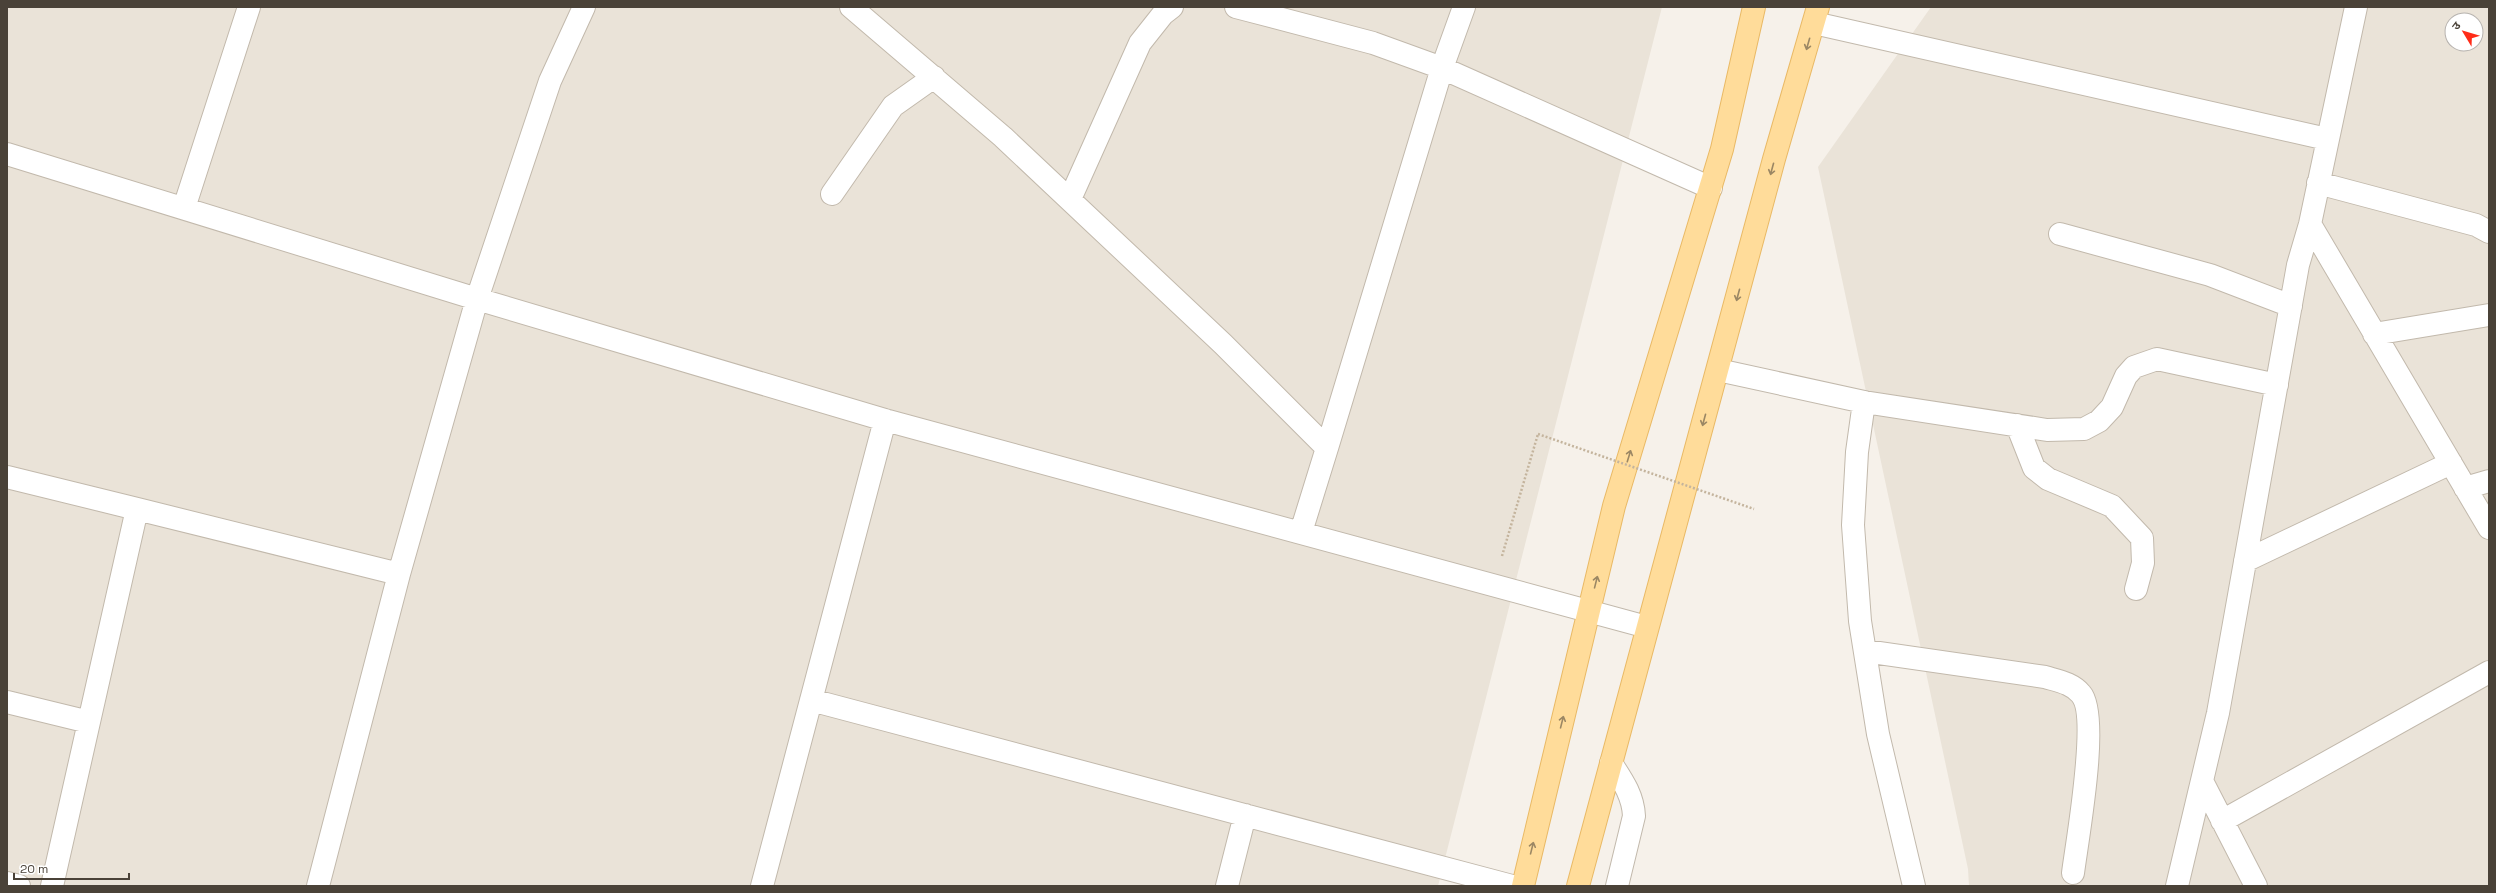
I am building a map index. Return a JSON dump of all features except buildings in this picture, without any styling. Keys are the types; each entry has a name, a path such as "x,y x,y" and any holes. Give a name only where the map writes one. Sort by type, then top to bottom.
{"main road":[{"path":"1523,886 1614,506 1722,149 1754,7"},
{"path":"1578,886 1816,15"}],"street":[{"path":"184,208 249,7"},
{"path":"318,886 399,574 477,299 550,82 584,7"},
{"path":"851,7 1003,136 1223,344 1327,448"},
{"path":"1070,199 1140,43 1163,14 1172,7"},
{"path":"1236,7 1373,43 1442,68 1711,188"},
{"path":"1301,532 1442,68 1464,7"},
{"path":"2177,886 2218,713 2298,265 2310,224 2356,7"},
{"path":"1816,15 2327,140"},
{"path":"832,194 893,106 934,78"},
{"path":"7,154 477,299 885,420 1648,627"},
{"path":"2318,183 2476,225 2489,232"},
{"path":"2310,224 2489,528"},
{"path":"2060,234 2210,275 2291,306"},
{"path":"2374,334 2489,315"},
{"path":"1718,370 1864,402 2047,430 2084,429 2099,421 2112,407 2126,376 2134,367 2158,359 2277,385"},
{"path":"1864,402 1857,452 1853,525 1860,621 1878,734 1914,886"},
{"path":"762,886 885,420"},
{"path":"2017,425 2034,468 2048,479 2112,506 2142,538 2143,564 2136,589"},
{"path":"2245,561 2451,463"},
{"path":"7,477 399,574"},
{"path":"2465,488 2489,481"},
{"path":"52,886 137,509"},
{"path":"1865,651 2045,677 2068,684 2082,694 2085,706 2089,759 2073,873"},
{"path":"2222,821 2489,672"},
{"path":"811,700 1512,886"},
{"path":"7,702 89,722"},
{"path":"1611,763 1628,790 1634,816 1617,886"},
{"path":"2202,781 2256,886"},
{"path":"1227,886 1245,815"},
{"path":"7,883 19,886"}],"path":[{"path":"1494,585 1538,434 1754,509"}],"shaded area":[{"path":"7,7 1662,7 1438,886 7,886"},
{"path":"1931,7 2489,7 2489,886 1969,886 1968,869 1818,167"}]}
